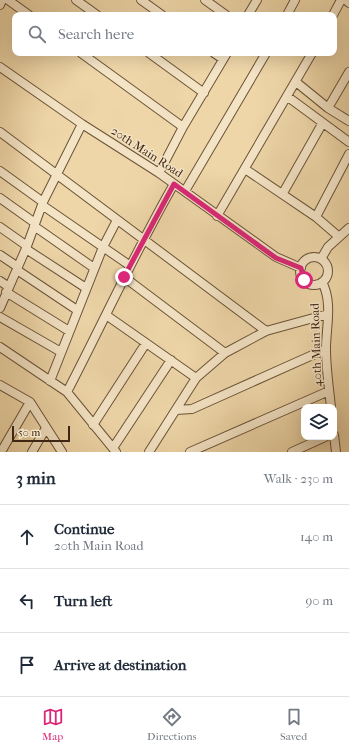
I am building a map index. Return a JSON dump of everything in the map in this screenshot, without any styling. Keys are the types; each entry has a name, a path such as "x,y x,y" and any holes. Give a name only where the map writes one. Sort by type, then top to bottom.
{"street":[{"path":"0,5 2,0"},
{"path":"8,0 25,12"},
{"path":"76,0 93,12"},
{"path":"141,0 158,12"},
{"path":"205,0 222,12"},
{"path":"250,12 257,0"},
{"path":"289,12 296,0"},
{"path":"335,12 341,0"},
{"path":"346,0 349,4"},
{"path":"85,56 183,127"},
{"path":"153,56 204,93"},
{"path":"159,173 183,127 225,56"},
{"path":"185,191 264,56"},
{"path":"217,216 288,97 310,56"},
{"name":"20th Main Road","path":"0,67 82,124 159,173 276,258 301,268"},
{"path":"328,108 349,72"},
{"path":"296,82 328,108 349,121"},
{"path":"288,97 322,124 349,142"},
{"path":"0,308 18,269 56,174 82,124"},
{"path":"283,193 322,124"},
{"path":"0,132 266,331"},
{"path":"316,217 349,154"},
{"path":"245,169 283,193 316,217 338,236"},
{"path":"0,171 43,204 129,265"},
{"path":"67,392 106,315 129,265 145,240 174,184"},
{"path":"0,198 94,268"},
{"path":"50,381 60,352 94,268 117,220"},
{"path":"0,227 26,247 86,288"},
{"path":"321,259 328,247 338,236 349,228"},
{"path":"0,254 18,269 77,310"},
{"path":"317,257 321,259 328,269 326,278 322,282 316,284 308,283 302,277 301,268 309,258 317,257"},
{"path":"124,277 225,353"},
{"path":"0,281 8,290 69,331"},
{"name":"40th Main Road","path":"322,282 325,288 328,314 326,349 331,404"},
{"path":"149,452 196,378 225,353 266,331 328,314"},
{"path":"106,315 196,378"},
{"path":"0,317 60,352"},
{"path":"94,426 146,343"},
{"path":"0,347 67,392 114,450 171,360"},
{"path":"176,410 192,409 326,349"},
{"path":"1,389 30,402 61,451"},
{"path":"190,452 329,391"},
{"path":"1,452 30,402"},
{"path":"32,452 46,428"},
{"path":"292,452 318,440"},
{"path":"335,440 336,452"}],"route":[{"path":"124,277 129,265 145,240 155,217 174,184 276,258 301,268 302,277 304,280"}]}
